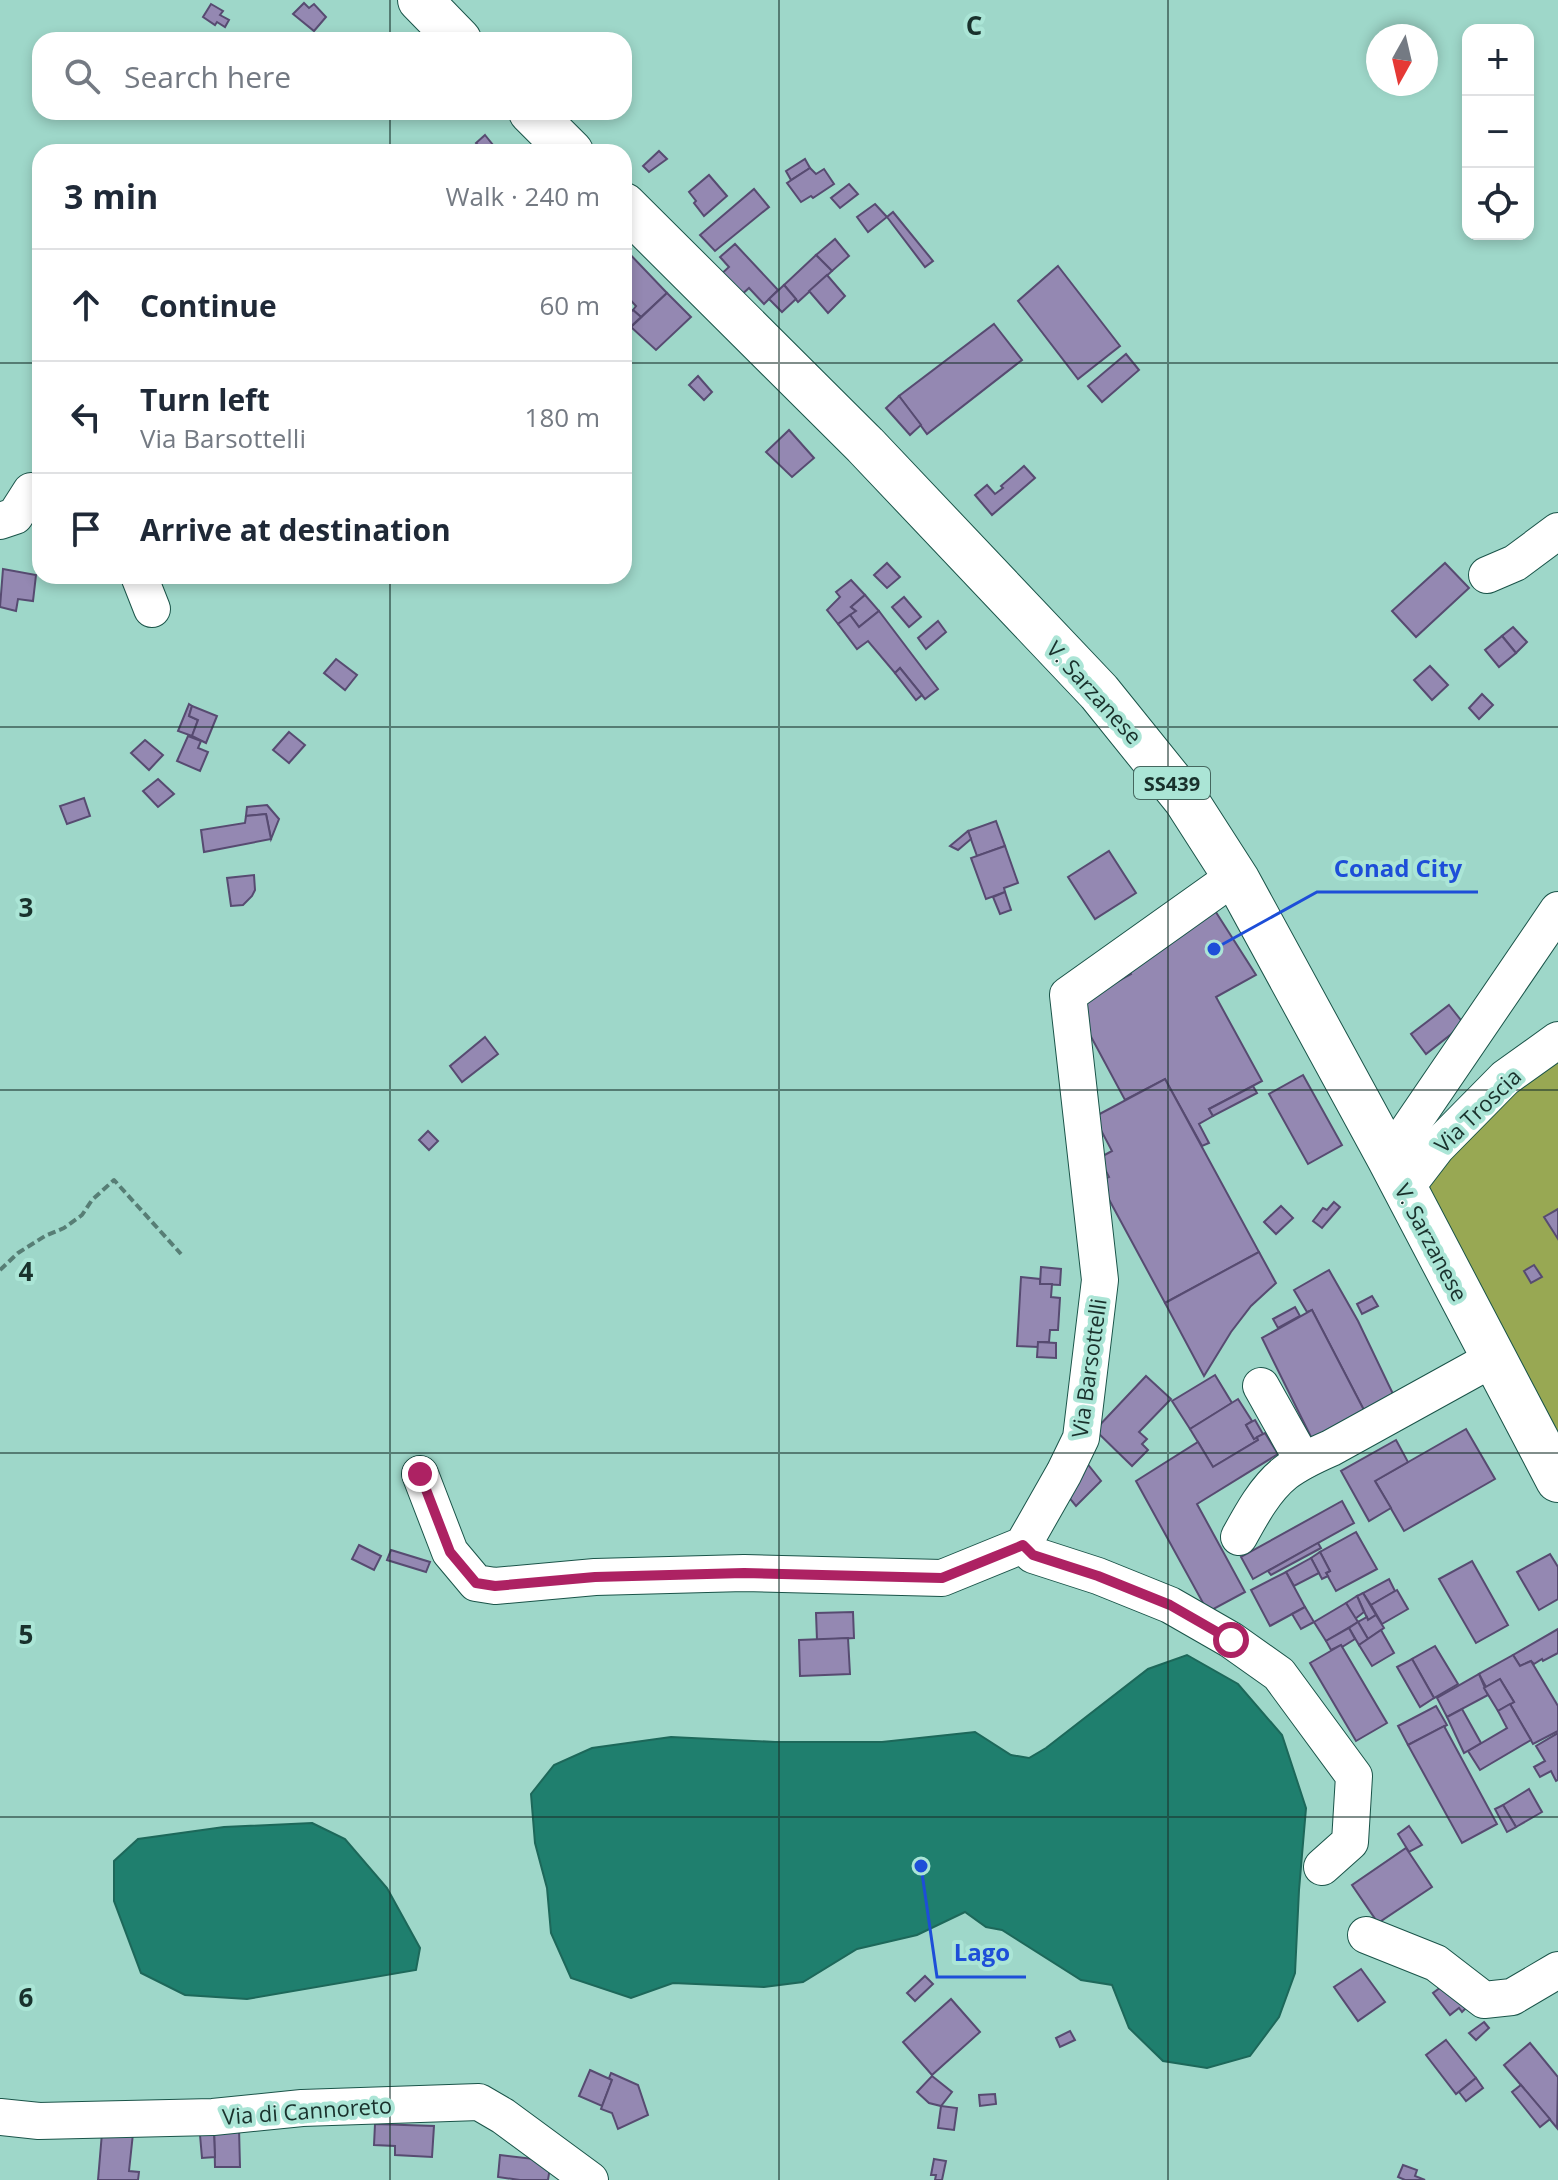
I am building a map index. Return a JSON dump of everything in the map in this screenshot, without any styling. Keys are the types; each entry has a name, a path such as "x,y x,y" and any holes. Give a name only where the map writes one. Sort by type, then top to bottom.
{"main road":[{"path":"420,0 451,32"},
{"path":"539,120 563,144"},
{"name":"V. Sarzanese","path":"632,213 865,445 1099,692 1186,800 1238,881 1558,1480"}],"street":[{"path":"0,521 15,516 24,489"},
{"path":"1487,575 1515,563 1558,531"},
{"name":"Via Barsottelli","path":"1023,1545 1081,1438 1100,1280 1068,995 1217,889 1238,881"},
{"path":"1396,1174 1558,910"},
{"name":"Via Troscia","path":"1396,1174 1437,1147 1505,1078 1558,1040"},
{"path":"1239,1537 1254,1510 1283,1474 1494,1358"},
{"path":"1261,1386 1303,1461"},
{"path":"420,1474 450,1552 476,1583 495,1586 595,1577 744,1573 942,1578 1023,1545 1033,1555 1098,1576 1170,1605 1231,1640 1279,1674 1354,1776 1350,1842 1322,1867"},
{"path":"1366,1935 1436,1963 1484,2000 1512,1997 1558,1970"},
{"name":"Via di Cannoreto","path":"0,2117 39,2121 213,2117 302,2108 479,2102 590,2180"}],"path":[{"path":"0,1270 18,1253 82,1215 92,1200 114,1180 181,1254"}],"shaded area":[{"path":"1558,1054 1558,1441 1421,1184 1511,1087"},
{"path":"1187,1655 1238,1684 1282,1735 1306,1808 1295,1973 1279,2017 1250,2056 1207,2068 1163,2061 1129,2028 1112,1985 1081,1980 1002,1930 986,1927 965,1912 917,1935 857,1949 803,1982 764,1987 673,1983 631,1998 571,1978 551,1933 547,1888 535,1843 531,1794 554,1765 592,1748 671,1737 775,1742 882,1742 975,1732 1011,1755 1029,1758 1148,1669"},
{"path":"312,1823 345,1839 387,1888 420,1948 416,1970 247,1999 185,1995 141,1973 114,1901 114,1861 138,1839 224,1827"}],"building":[{"path":"304,3 309,8 314,4 326,17 314,31 293,14"},
{"path":"211,4 223,11 220,15 229,20 225,27 203,17"},
{"path":"485,135 492,144 477,144"},
{"path":"659,151 667,159 649,172 643,166"},
{"path":"805,159 810,168 791,180 786,171"},
{"path":"810,168 816,174 824,169 834,184 801,202 787,183"},
{"path":"709,175 727,196 704,216 689,192"},
{"path":"849,184 858,194 840,208 831,198"},
{"path":"754,189 769,207 715,251 700,235"},
{"path":"875,204 887,217 868,232 857,217"},
{"path":"893,212 933,261 925,267 887,217"},
{"path":"835,239 849,256 832,271 816,255"},
{"path":"735,244 778,290 764,304 749,288 739,297 719,276 729,267 720,257"},
{"path":"816,255 832,271 798,302 784,285"},
{"path":"632,256 667,293 641,317 633,310 636,306 632,302"},
{"path":"1058,266 1120,346 1078,379 1018,301"},
{"path":"827,275 845,296 828,313 809,291"},
{"path":"784,285 796,299 782,312 769,299"},
{"path":"667,293 691,317 656,350 632,326"},
{"path":"632,311 641,317 632,325"},
{"path":"994,324 1022,360 927,434 899,396"},
{"path":"1126,354 1139,370 1102,402 1088,386"},
{"path":"698,376 712,392 704,400 689,385"},
{"path":"899,396 921,425 910,435 886,408"},
{"path":"789,430 814,458 792,477 766,452"},
{"path":"1024,466 1035,478 992,515 975,495 987,485 995,494"},
{"path":"887,563 900,577 887,588 874,575"},
{"path":"1445,563 1469,588 1416,637 1392,611"},
{"path":"3,569 32,574 32,584 35,584 33,601 18,599 16,611 0,607"},
{"path":"851,580 865,595 851,607 856,611 838,624 827,610 840,597 836,592"},
{"path":"865,595 879,611 859,627 850,615 856,611 851,607"},
{"path":"904,597 921,617 909,627 892,607"},
{"path":"879,611 938,689 925,699 900,668 895,673 868,641 857,649 838,624 850,615 859,627"},
{"path":"938,621 946,632 926,649 918,638"},
{"path":"1513,627 1527,642 1516,653 1502,636"},
{"path":"1502,636 1516,653 1499,667 1485,650"},
{"path":"336,659 357,675 345,690 324,673"},
{"path":"1430,666 1448,685 1432,700 1414,680"},
{"path":"900,668 922,695 916,700 895,673"},
{"path":"1482,694 1493,705 1479,719 1469,708"},
{"path":"189,704 192,706 189,716 198,720 192,736 178,731"},
{"path":"192,706 217,716 206,743 192,736 198,720 189,716"},
{"path":"289,732 305,745 289,763 273,750"},
{"path":"188,736 201,741 198,748 208,752 200,771 177,761"},
{"path":"145,740 163,755 149,770 131,753"},
{"path":"158,779 174,794 158,807 143,791"},
{"path":"84,798 90,816 67,824 60,806"},
{"path":"267,805 279,819 271,839 266,814 246,816 247,807"},
{"path":"266,814 271,839 204,852 201,830 245,823 246,816"},
{"path":"996,821 1005,846 977,856 968,831"},
{"path":"968,831 971,839 958,850 950,846"},
{"path":"1005,846 1018,883 986,899 971,858"},
{"path":"1109,851 1136,893 1095,919 1068,877"},
{"path":"254,875 255,890 252,896 243,905 231,906 227,878"},
{"path":"1005,892 1011,910 1000,914 993,897"},
{"path":"1212,906 1256,975 1216,997 1262,1081 1209,1109 1213,1116 1199,1124 1209,1143 1202,1146 1165,1079 1125,1100 1074,1005 1131,974 1125,962"},
{"path":"1449,1005 1464,1024 1426,1054 1411,1034"},
{"path":"485,1037 498,1054 462,1082 450,1066"},
{"path":"1303,1075 1342,1145 1308,1164 1269,1094"},
{"path":"1165,1079 1259,1252 1165,1303 1099,1181 1109,1177 1099,1158 1112,1151 1094,1117"},
{"path":"1253,1086 1257,1093 1213,1116 1209,1109"},
{"path":"428,1131 438,1141 429,1150 419,1140"},
{"path":"1334,1202 1340,1207 1322,1228 1313,1221 1323,1208 1327,1210"},
{"path":"1281,1206 1293,1218 1276,1234 1264,1222"},
{"path":"1558,1209 1558,1239 1544,1217"},
{"path":"1259,1252 1276,1283 1251,1306 1204,1376 1165,1303"},
{"path":"1534,1265 1542,1277 1531,1283 1524,1271"},
{"path":"1041,1267 1061,1269 1060,1285 1040,1284"},
{"path":"1329,1270 1358,1321 1395,1398 1366,1414 1312,1310 1307,1312 1294,1290"},
{"path":"1021,1277 1040,1279 1040,1284 1052,1284 1051,1297 1060,1298 1058,1330 1050,1330 1049,1342 1038,1342 1038,1347 1017,1346"},
{"path":"1372,1296 1378,1306 1362,1314 1357,1304"},
{"path":"1295,1307 1300,1316 1278,1328 1273,1319"},
{"path":"1312,1310 1366,1414 1314,1443 1262,1338"},
{"path":"1038,1342 1056,1343 1056,1358 1037,1357"},
{"path":"1215,1375 1232,1403 1190,1429 1172,1401"},
{"path":"1146,1376 1171,1399 1139,1432 1147,1439 1142,1444 1148,1450 1132,1466 1095,1430"},
{"path":"1238,1399 1252,1421 1246,1425 1254,1439 1257,1437 1258,1440 1213,1467 1190,1429"},
{"path":"1255,1420 1263,1434 1254,1439 1246,1425"},
{"path":"1466,1429 1495,1479 1404,1531 1375,1481"},
{"path":"1265,1433 1278,1454 1197,1504 1245,1592 1208,1612 1136,1481 1198,1442 1213,1467"},
{"path":"1396,1440 1408,1462 1375,1481 1391,1508 1369,1521 1341,1471"},
{"path":"1082,1457 1101,1481 1076,1506 1062,1489"},
{"path":"1342,1501 1354,1523 1253,1579 1241,1557"},
{"path":"1356,1532 1377,1569 1336,1591 1326,1573 1330,1571 1320,1552"},
{"path":"1318,1543 1321,1548 1271,1575 1268,1571"},
{"path":"359,1545 381,1556 374,1570 352,1559"},
{"path":"391,1550 430,1562 426,1572 387,1560"},
{"path":"1320,1552 1330,1571 1322,1579 1311,1558"},
{"path":"1550,1554 1558,1567 1558,1599 1539,1610 1517,1572"},
{"path":"1311,1558 1319,1573 1294,1586 1286,1572"},
{"path":"1472,1561 1508,1625 1476,1643 1439,1579"},
{"path":"1286,1572 1305,1607 1270,1626 1251,1590"},
{"path":"1389,1579 1395,1591 1371,1605 1363,1593"},
{"path":"1397,1590 1408,1609 1382,1624 1371,1605"},
{"path":"1363,1593 1376,1615 1368,1620 1357,1596"},
{"path":"1357,1596 1364,1612 1355,1619 1346,1603"},
{"path":"1346,1603 1358,1622 1326,1641 1314,1622"},
{"path":"1305,1607 1314,1622 1301,1629 1292,1614"},
{"path":"853,1612 854,1638 817,1640 816,1613"},
{"path":"1376,1615 1384,1628 1368,1639 1358,1622"},
{"path":"1358,1622 1368,1639 1359,1645 1349,1628"},
{"path":"1349,1628 1355,1639 1331,1650 1326,1641"},
{"path":"1558,1629 1558,1653 1543,1661 1534,1664 1531,1661 1520,1666 1513,1655"},
{"path":"1381,1630 1394,1653 1372,1666 1359,1645"},
{"path":"848,1638 850,1674 800,1676 799,1640"},
{"path":"1341,1645 1387,1723 1356,1741 1310,1663"},
{"path":"1435,1646 1458,1684 1434,1698 1412,1659"},
{"path":"1513,1655 1520,1666 1531,1661 1558,1706 1558,1731 1533,1744 1510,1704 1514,1702 1500,1679 1486,1687 1479,1674"},
{"path":"1412,1659 1434,1698 1420,1707 1397,1667"},
{"path":"1479,1674 1488,1695 1447,1717 1437,1698"},
{"path":"1500,1679 1514,1702 1498,1711 1484,1688"},
{"path":"1510,1704 1531,1740 1480,1770 1468,1751 1507,1728 1498,1711"},
{"path":"1436,1706 1447,1725 1408,1745 1398,1726"},
{"path":"1462,1709 1481,1743 1464,1753 1447,1717"},
{"path":"1444,1726 1497,1824 1462,1843 1408,1745"},
{"path":"1558,1733 1556,1781 1551,1771 1540,1777 1534,1767 1545,1761 1536,1746"},
{"path":"1529,1789 1542,1812 1516,1827 1503,1805"},
{"path":"1503,1805 1516,1827 1507,1832 1495,1809"},
{"path":"1409,1826 1422,1845 1409,1852 1398,1834"},
{"path":"1406,1848 1432,1887 1378,1923 1352,1885"},
{"path":"1361,1969 1385,2002 1358,2021 1334,1987"},
{"path":"925,1976 933,1984 915,2001 907,1993"},
{"path":"1445,1984 1470,2004 1462,2012 1459,2008 1450,2015 1433,1993"},
{"path":"951,1999 980,2032 932,2075 903,2042"},
{"path":"1484,2022 1489,2028 1476,2040 1469,2033"},
{"path":"1070,2031 1075,2040 1060,2047 1056,2038"},
{"path":"1446,2040 1476,2078 1456,2094 1426,2055"},
{"path":"1530,2043 1558,2077 1557,2128 1504,2065"},
{"path":"590,2070 612,2080 602,2106 579,2096"},
{"path":"611,2073 638,2085 648,2115 618,2129 612,2113 601,2109 612,2080 609,2078"},
{"path":"932,2076 952,2092 941,2106 929,2103 917,2092"},
{"path":"1476,2078 1483,2088 1466,2101 1459,2092"},
{"path":"1521,2085 1550,2119 1540,2127 1512,2092"},
{"path":"995,2094 996,2104 980,2106 979,2095"},
{"path":"941,2106 957,2108 954,2130 938,2128"},
{"path":"103,2121 134,2124 129,2171 139,2172 138,2180 98,2180"},
{"path":"375,2124 434,2126 432,2157 395,2155 395,2146 374,2145"},
{"path":"214,2128 239,2128 240,2167 215,2167"},
{"path":"214,2134 215,2157 202,2158 200,2135"},
{"path":"500,2155 551,2161 548,2180 498,2177"},
{"path":"934,2159 946,2161 942,2180 935,2180 936,2175 931,2175"},
{"path":"1403,2165 1417,2170 1415,2176 1425,2180 1398,2177"}],"place":[{"name":"Conad City","path":"1214,949"},
{"name":"Lago","path":"921,1866"}],"route":[{"path":"420,1474 450,1552 476,1583 495,1586 595,1577 744,1573 942,1578 1023,1545 1033,1555 1098,1576 1170,1605 1231,1640"}]}
